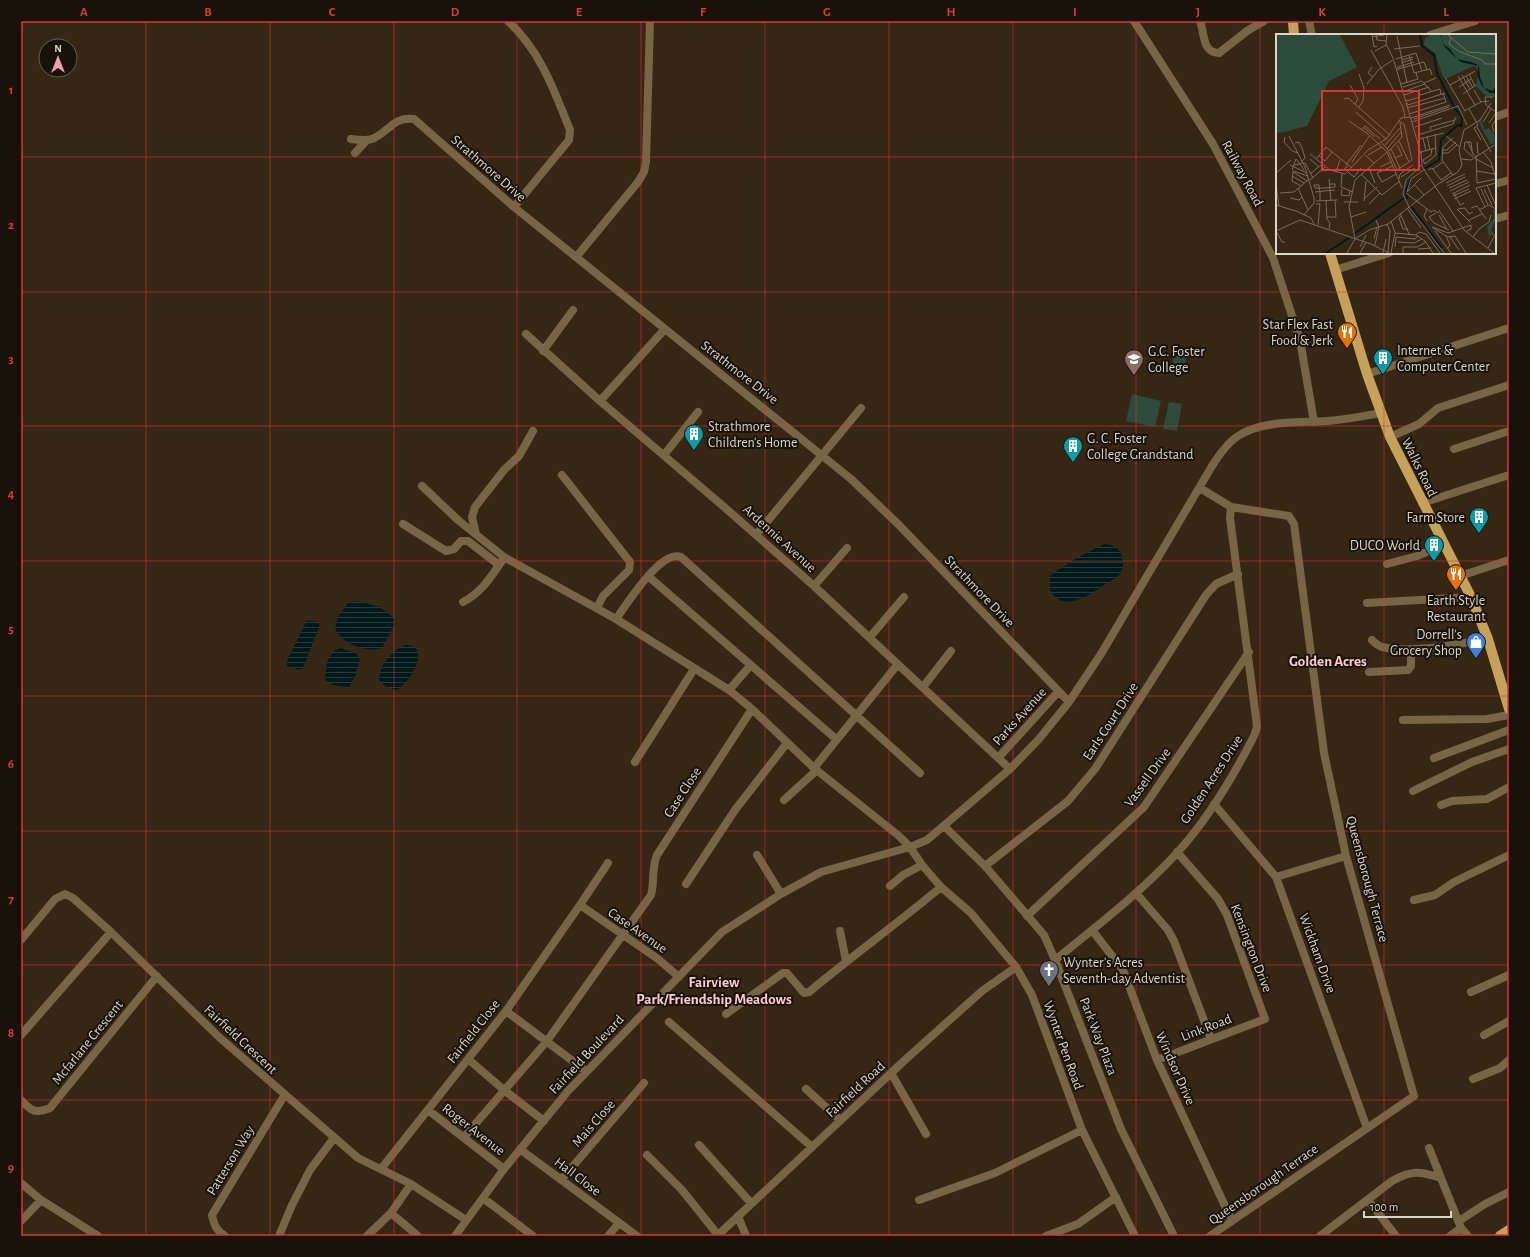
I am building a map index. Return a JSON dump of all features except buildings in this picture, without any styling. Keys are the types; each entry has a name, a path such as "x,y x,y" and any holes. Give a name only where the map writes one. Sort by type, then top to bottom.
{"main road":[{"path":"1293,21 1294,34"},
{"name":"Walks Road","path":"1330,254 1367,374 1390,437 1443,545 1471,597 1488,639 1508,699 1509,709"},
{"path":"1500,1236 1509,1230"}],"street":[{"path":"508,21 520,32 544,67 570,130 569,140 514,208"},
{"path":"577,256 638,182 644,172 646,162 650,21"},
{"name":"Railway Road","path":"1134,21 1213,144 1273,258 1300,340 1314,422"},
{"path":"1200,21 1206,48 1211,52 1219,53 1246,31 1264,21"},
{"path":"1309,21 1312,34"},
{"path":"1433,34 1475,21"},
{"path":"1496,117 1509,112"},
{"name":"Strathmore Drive","path":"355,153 368,140 375,138 396,121 404,118 414,119 514,208 577,256 664,330 729,379 824,455 851,479 898,524 1069,702"},
{"path":"351,140 368,140"},
{"path":"1496,184 1509,180"},
{"path":"1496,219 1509,215"},
{"path":"1335,270 1386,254"},
{"path":"543,351 573,310"},
{"path":"1367,374 1509,328"},
{"path":"600,401 664,330"},
{"name":"Ardennie Avenue","path":"526,334 600,401 814,586 999,757 1010,769"},
{"path":"1390,437 1419,424 1438,408 1509,385"},
{"path":"756,535 824,455 861,408"},
{"path":"664,455 698,412"},
{"name":"Fairfield Boulevard","path":"455,1236 504,1169 568,1091 722,932 781,894 821,872 926,840 1010,769 1039,739 1069,702 1101,654 1212,466 1224,449 1238,436 1266,426 1286,423 1314,422 1381,412"},
{"path":"476,534 472,517 475,507 504,470 519,456 533,431"},
{"path":"1454,449 1509,431"},
{"path":"562,475 630,562 629,570 603,596 596,608"},
{"path":"1422,503 1509,475"},
{"name":"Wynter Pen Road","path":"422,486 504,557 616,619 729,690 752,709 815,769 910,846 922,865 941,887 971,913 1016,967 1032,995 1082,1130 1135,1236"},
{"name":"Queensborough Terrace","path":"1200,488 1231,507 1289,516 1294,524 1324,753 1346,856 1414,1096 1210,1236"},
{"name":"Golden Acres Drive","path":"1055,960 1136,893 1177,852 1214,804 1243,758 1257,727 1249,652 1230,518 1231,507"},
{"path":"403,524 446,551 454,549 461,541 468,541 499,565"},
{"path":"1387,564 1418,556 1443,545"},
{"path":"814,586 847,548"},
{"path":"616,619 648,576 669,557 676,555 681,557 920,773"},
{"path":"463,602 474,596 484,587 504,557"},
{"path":"1460,576 1509,560"},
{"name":"Earls Court Drive","path":"985,866 1068,802 1095,769 1120,732 1206,595 1216,584 1238,574"},
{"path":"648,576 836,739"},
{"path":"870,637 904,597"},
{"path":"1367,603 1471,597"},
{"path":"1372,640 1381,647 1411,649 1488,639"},
{"path":"1369,672 1408,670 1411,666 1411,649"},
{"path":"923,687 951,651"},
{"name":"Vassell Drive","path":"1027,916 1144,807 1249,652"},
{"path":"784,800 815,769 836,739 898,664"},
{"path":"729,690 750,666"},
{"path":"635,762 694,669 696,669"},
{"name":"Parks Avenue","path":"999,757 1058,692"},
{"name":"Case Close","path":"622,936 651,895 653,887 653,863 752,709"},
{"path":"1403,720 1487,719 1509,715"},
{"path":"1434,758 1509,730"},
{"path":"686,884 735,810 787,743"},
{"path":"1413,791 1472,762 1509,749"},
{"path":"1441,805 1452,801 1487,799 1509,787"},
{"name":"Wickham Drive","path":"1214,804 1276,877 1367,1128"},
{"name":"Park Way Plaza","path":"944,826 985,866 1044,935 1121,1129 1174,1236"},
{"name":"Kensington Drive","path":"1177,852 1218,899 1227,915 1265,1019"},
{"path":"757,855 781,894"},
{"path":"1414,900 1435,895 1454,882 1509,855"},
{"path":"1276,877 1346,856"},
{"name":"Fairfield Close","path":"380,1169 506,1011 608,863"},
{"path":"890,886 903,875 922,865"},
{"path":"726,1014 783,973 787,973 804,993 809,992 846,961 891,928 941,887"},
{"path":"1136,893 1168,930 1174,941 1211,1039"},
{"name":"Fairfield Crescent","path":"21,940 55,899 65,894 73,898 111,932 219,1037 284,1096 358,1158 411,1184 466,1220"},
{"name":"Case Avenue","path":"580,905 622,936 658,959 679,977"},
{"name":"Windsor Drive","path":"1092,930 1123,970 1157,1060 1232,1221"},
{"path":"840,931 846,961"},
{"path":"21,1035 111,932"},
{"path":"464,1136 547,1041 622,936"},
{"name":"Fairfield Road","path":"718,1235 840,1120 982,991 1016,967"},
{"path":"1471,992 1509,975"},
{"name":"Mcfarlane Crescent","path":"21,1100 30,1109 40,1112 50,1108 157,976"},
{"path":"506,1011 586,1071"},
{"name":"Link Road","path":"1157,1060 1265,1019"},
{"path":"1484,1034 1509,1021"},
{"path":"669,1022 812,1146"},
{"path":"468,1059 504,1090 544,1121"},
{"path":"1473,1079 1500,1068 1509,1060"},
{"path":"891,1073 926,1134"},
{"name":"Mais Close","path":"562,1179 644,1083"},
{"path":"806,1089 840,1120"},
{"name":"Patterson Way","path":"224,1236 218,1232 214,1225 212,1215 284,1096"},
{"name":"Roger Avenue","path":"428,1110 464,1136 504,1169"},
{"path":"918,1200 996,1174 1082,1130"},
{"path":"279,1236 292,1204 310,1170 334,1138"},
{"path":"699,1146 751,1203"},
{"path":"1429,1148 1460,1224 1468,1236"},
{"name":"Hall Close","path":"521,1150 637,1236"},
{"path":"647,1155 682,1190 718,1235"},
{"path":"1320,1236 1405,1174 1422,1172 1440,1178"},
{"path":"21,1183 41,1200 98,1236"},
{"path":"367,1236 391,1213 411,1184"},
{"path":"1450,1236 1460,1224 1485,1204 1509,1192"},
{"path":"1046,1236 1078,1224 1116,1197"},
{"path":"482,1198 533,1236"},
{"path":"21,1220 41,1200"},
{"path":"1368,1200 1396,1236"},
{"path":"391,1213 418,1236"},
{"path":"738,1216 746,1236"},
{"path":"608,1236 619,1223"}],"green space":[{"path":"1176,348 1188,350 1183,372 1171,370"},
{"path":"1132,394 1161,401 1155,427 1126,421"},
{"path":"1169,402 1182,404 1177,431 1163,429"}],"water":[{"path":"1104,544 1116,547 1121,554 1123,566 1119,575 1096,591 1075,601 1068,602 1055,597 1051,592 1050,587 1051,575 1075,559"},
{"path":"357,601 380,607 394,618 395,624 382,648 368,649 355,646 348,643 338,634 335,628 338,617 349,602"},
{"path":"307,620 319,622 319,627 303,668 299,670 287,666 287,661"},
{"path":"407,645 414,647 418,652 418,659 412,674 401,687 396,690 386,687 379,680 385,663 392,653"},
{"path":"341,648 357,654 360,660 349,688 333,685 325,680 327,661 335,650"}],"place":[{"name":"Star Flex Fast Food & Jerk","path":"1347,349"},
{"name":"Internet & Computer Center","path":"1383,375"},
{"name":"G.C. Foster College","path":"1134,376"},
{"name":"Strathmore Children's Home","path":"694,451"},
{"name":"G. C. Foster College Grandstand","path":"1073,463"},
{"name":"Farm Store","path":"1479,534"},
{"name":"DUCO World","path":"1434,562"},
{"name":"Earth Style Restaurant","path":"1456,591"},
{"name":"Dorrell's Grocery Shop","path":"1476,659"},
{"name":"Wynter's Acres Seventh-day Adventist","path":"1049,987"}],"district":[{"name":"Golden Acres","path":"1328,661"},
{"name":"Fairview Park/Friendship Meadows","path":"714,990"}]}
